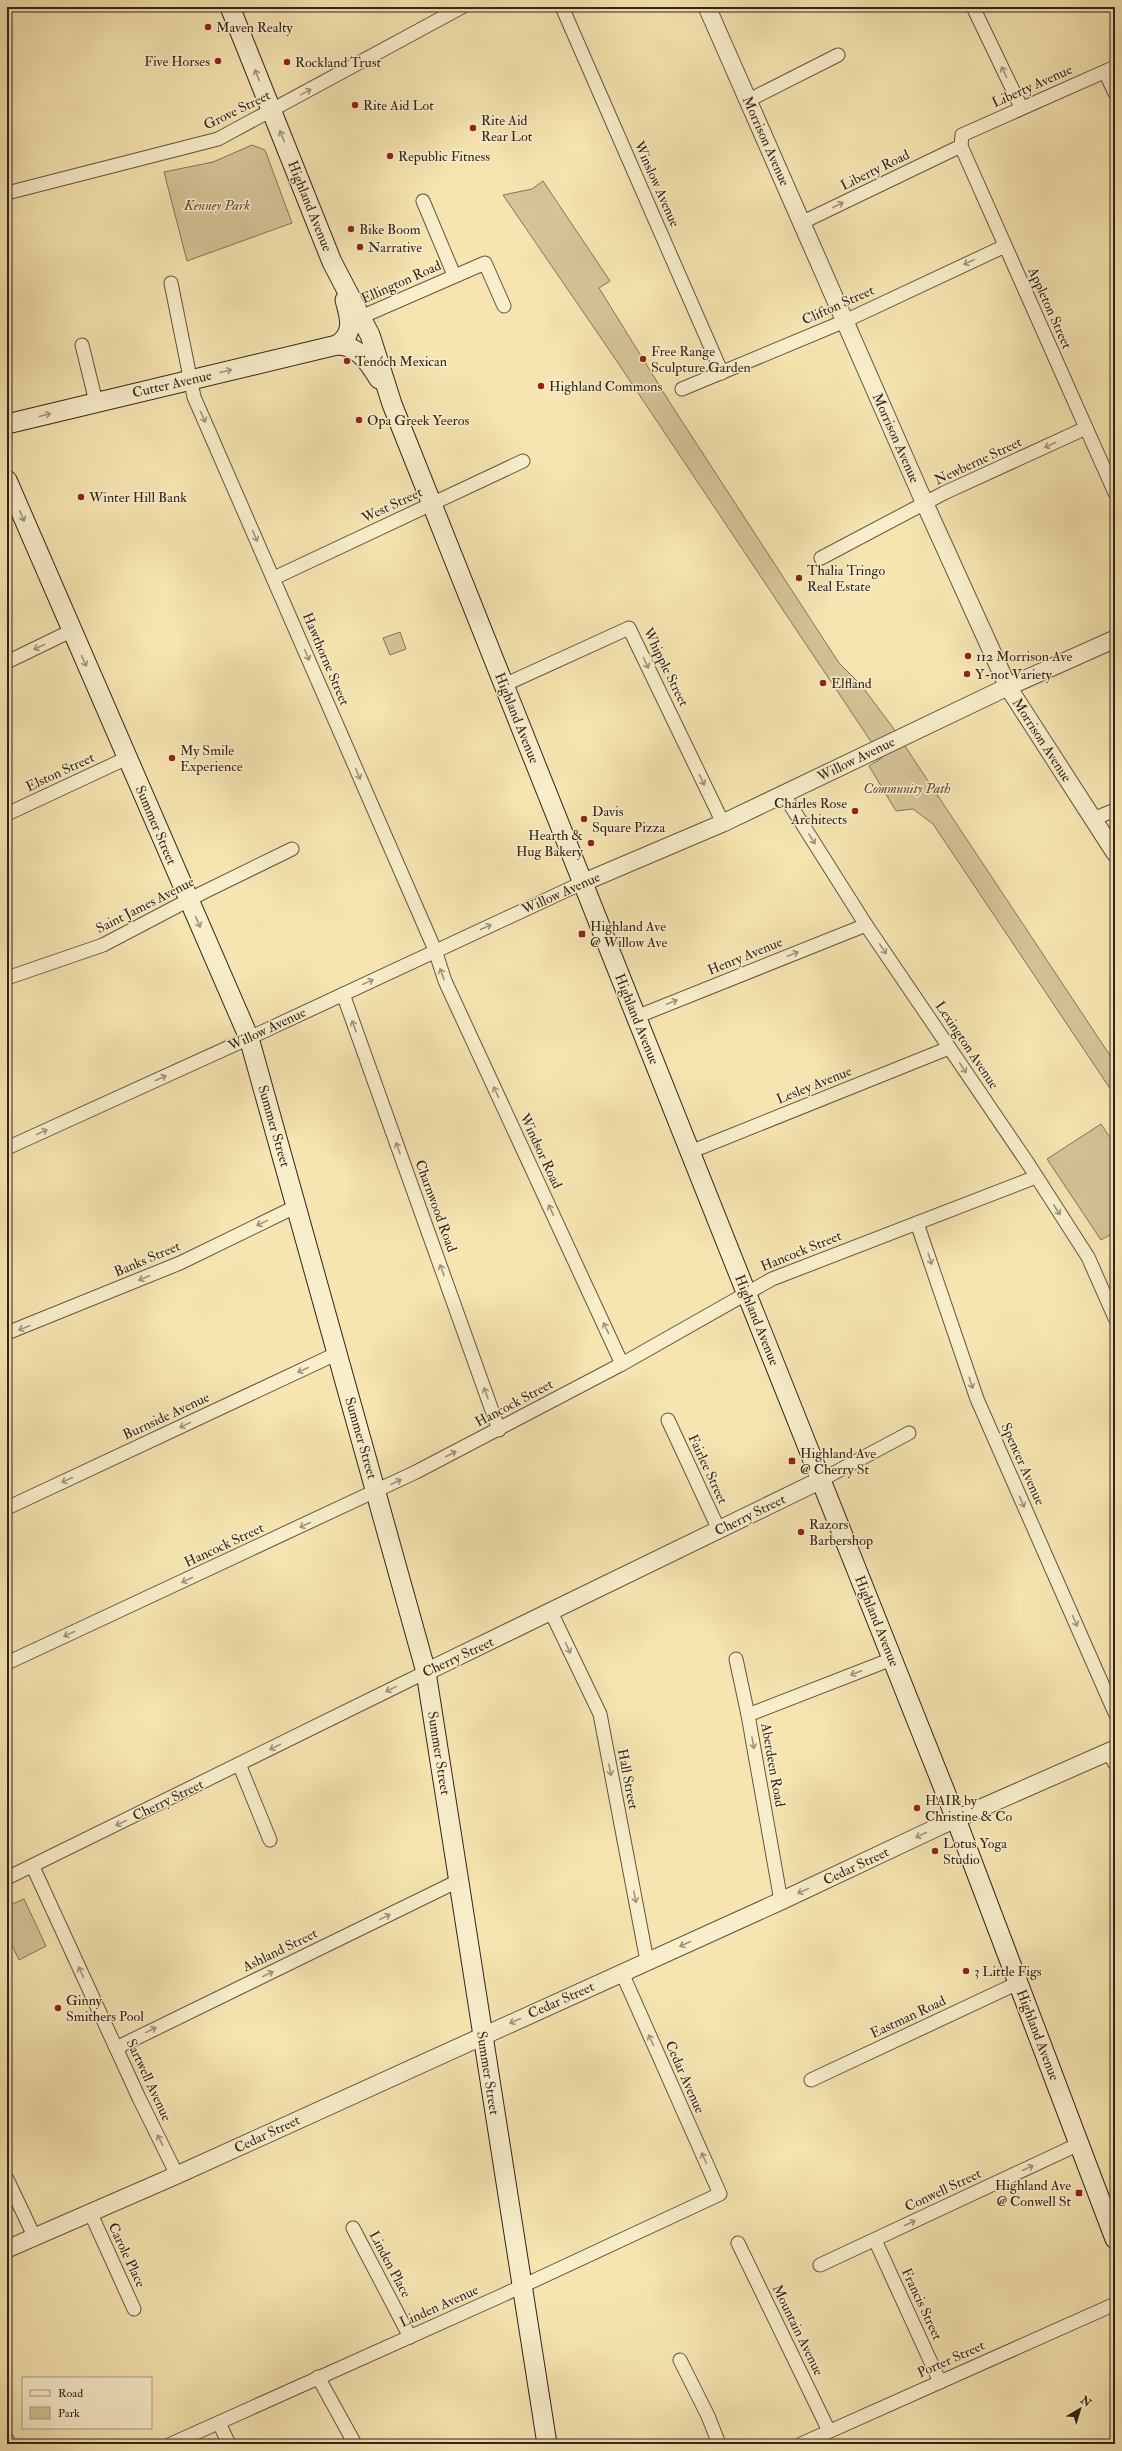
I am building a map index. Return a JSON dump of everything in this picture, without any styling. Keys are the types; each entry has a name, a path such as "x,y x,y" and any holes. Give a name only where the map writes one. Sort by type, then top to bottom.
{"main road":[{"name":"Highland Avenue","path":"230,7 332,262 361,317 378,355 392,404 956,1819 1115,2239"},
{"path":"332,262 345,298 350,325 347,335 337,345"},
{"name":"Highland Avenue","path":"337,345 351,348 364,357 392,404"},
{"name":"Cutter Avenue","path":"7,424 337,345"},
{"name":"Summer Street","path":"7,480 71,632 249,1038 426,1672 521,2286 547,2444"}],"street":[{"name":"Grove Street","path":"7,193 200,145 218,139 462,7"},
{"name":"Winslow Avenue","path":"562,7 722,374"},
{"name":"Morrison Avenue","path":"707,7 803,222 844,321 925,504 1008,687 1115,853"},
{"path":"973,7 1021,107"},
{"path":"748,101 838,55"},
{"path":"1110,69 1115,93"},
{"name":"Liberty Avenue","path":"961,141 1021,107 1110,69"},
{"name":"Liberty Road","path":"803,222 961,141"},
{"name":"Appleton Street","path":"961,141 1005,246 1115,493"},
{"name":"Ellington Road","path":"423,201 454,275"},
{"name":"Clifton Street","path":"682,389 722,374 844,321 1005,246"},
{"name":"Ellington Road","path":"361,317 454,275 485,263 504,306"},
{"name":"Hawthorne Street","path":"171,284 192,380 194,397 435,950"},
{"path":"82,345 96,402"},
{"name":"Newberne Street","path":"821,558 925,504 1086,428"},
{"name":"West Street","path":"274,578 523,461"},
{"name":"Whipple Street","path":"504,686 629,628 722,823"},
{"path":"7,662 71,632"},
{"name":"Willow Avenue","path":"7,1148 249,1038 435,950 582,883 784,795 1008,687 1115,639"},
{"name":"Elston Street","path":"7,814 127,758"},
{"name":"Lexington Avenue","path":"784,795 866,925 1036,1177 1088,1257 1115,1318"},
{"path":"1093,819 1115,810"},
{"name":"Saint James Avenue","path":"7,978 104,945 292,849"},
{"name":"Henry Avenue","path":"636,1017 866,925"},
{"name":"Windsor Road","path":"435,950 445,981 622,1364"},
{"name":"Charnwood Road","path":"343,994 499,1430"},
{"name":"Lesley Avenue","path":"690,1152 949,1048"},
{"name":"Hancock Street","path":"7,1663 376,1492 499,1430 622,1364 705,1318 772,1278 1036,1177"},
{"name":"Banks Street","path":"7,1333 180,1263 297,1206"},
{"name":"Spencer Avenue","path":"917,1223 977,1399 1115,1713"},
{"name":"Burnside Avenue","path":"7,1508 338,1353"},
{"name":"Fairlee Street","path":"668,1420 719,1530"},
{"name":"Cherry Street","path":"7,1878 33,1867 426,1672 821,1480 909,1433"},
{"name":"Hall Street","path":"551,1612 600,1714 647,1961"},
{"path":"736,1658 748,1716"},
{"name":"Aberdeen Road","path":"782,1901 748,1716 892,1659"},
{"name":"Cedar Street","path":"7,2249 91,2214 782,1901 956,1819 1113,1756"},
{"path":"240,1764 270,1840"},
{"name":"Sartwell Avenue","path":"33,1867 116,2048 177,2175"},
{"name":"Ashland Street","path":"116,2048 458,1881"},
{"name":"Cedar Avenue","path":"622,1973 720,2194"},
{"name":"Eastman Road","path":"811,2080 1018,1983"},
{"name":"Conwell Street","path":"820,2265 1079,2144"},
{"path":"7,2179 35,2238"},
{"name":"Linden Avenue","path":"171,2444 410,2337 720,2194"},
{"name":"Carole Place","path":"91,2214 134,2309"},
{"name":"Linden Place","path":"353,2228 410,2337"},
{"name":"Francis Street","path":"875,2240 940,2382"},
{"name":"Mountain Avenue","path":"738,2243 829,2431"},
{"name":"Porter Street","path":"801,2444 1115,2304"},
{"path":"680,2360 708,2416 719,2444"},
{"path":"318,2377 355,2444"},
{"path":"219,2422 229,2444"},
{"path":"7,2439 9,2444"}],"green space":[{"name":"Kenney Park","path":"252,145 265,150 292,223 187,261 164,172 213,162"},
{"name":"Community Path","path":"543,181 610,281 599,288 672,406 839,663 861,685 891,725 1115,1063 1115,1096 933,824 913,809 896,811 869,766 882,758 612,354 503,195 532,189"},
{"path":"400,632 406,649 390,655 383,638"},
{"path":"1101,1124 1115,1145 1115,1232 1101,1240 1047,1159"},
{"path":"24,1899 46,1946 19,1960 7,1935 7,1906"}],"place":[{"name":"Maven Realty","path":"208,27"},
{"name":"Five Horses","path":"218,61"},
{"name":"Rockland Trust","path":"287,62"},
{"name":"Rite Aid Lot","path":"355,105"},
{"name":"Rite Aid Rear Lot","path":"473,128"},
{"name":"Republic Fitness","path":"390,156"},
{"name":"Bike Boom","path":"351,229"},
{"name":"Narrative","path":"360,247"},
{"name":"Free Range Sculpture Garden","path":"643,359"},
{"name":"Tenóch Mexican","path":"347,361"},
{"name":"Highland Commons","path":"541,386"},
{"name":"Opa Greek Yeeros","path":"359,420"},
{"name":"Winter Hill Bank","path":"81,497"},
{"name":"Thalia Tringo Real Estate","path":"799,578"},
{"name":"112 Morrison Ave","path":"968,656"},
{"name":"Y-not Variety","path":"967,674"},
{"name":"Elfland","path":"823,683"},
{"name":"My Smile Experience","path":"172,758"},
{"name":"Charles Rose Architects","path":"855,811"},
{"name":"Davis Square Pizza","path":"584,819"},
{"name":"Hearth & Hug Bakery","path":"591,843"},
{"name":"Highland Ave @ Willow Ave","path":"582,934"},
{"name":"Highland Ave @ Cherry St","path":"792,1461"},
{"name":"Razors Barbershop","path":"801,1532"},
{"name":"HAIR by Christine & Co","path":"917,1808"},
{"name":"Lotus Yoga Studio","path":"935,1851"},
{"name":"3 Little Figs","path":"966,1971"},
{"name":"Ginny Smithers Pool","path":"58,2008"},
{"name":"Highland Ave @ Conwell St","path":"1079,2193"}]}
